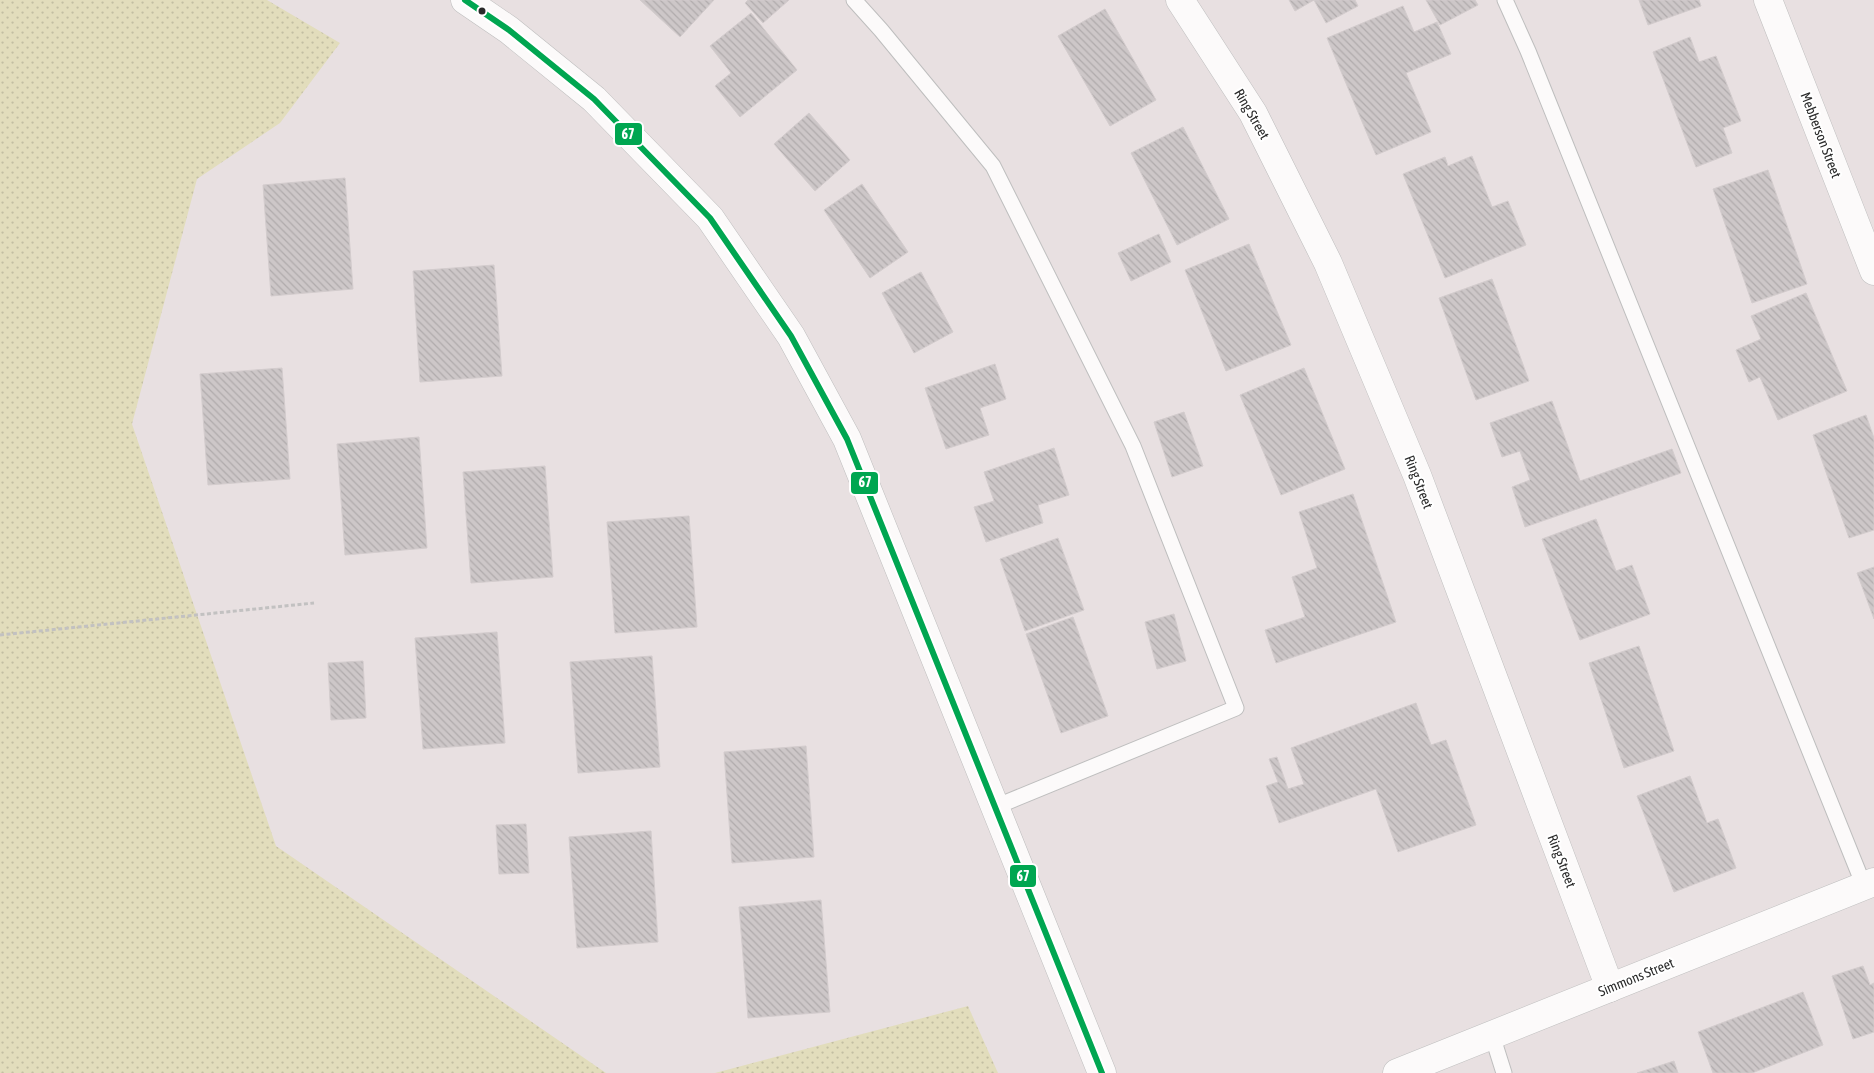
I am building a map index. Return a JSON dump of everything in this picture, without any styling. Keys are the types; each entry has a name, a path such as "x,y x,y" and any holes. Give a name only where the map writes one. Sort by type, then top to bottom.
{"street":[{"path":"465,0 509,30 594,99 710,218 791,336 847,439 1102,1073"},
{"name":"Ring Street","path":"1180,0 1253,112 1328,263 1417,476 1610,988"},
{"name":"Mebberson Street","path":"1768,0 1874,271"},
{"name":"Simmons Street","path":"1397,1073 1869,884"}],"lane":[{"path":"854,0 882,30 993,166 1133,446 1236,708 995,807"},
{"path":"1505,0 1536,70 1869,884"},
{"path":"1492,1035 1504,1073"}],"path":[{"path":"0,635 314,603"}],"shaded area":[{"path":"0,0 267,0 340,43 280,123 197,179 132,424 276,846 606,1073 0,1073"},
{"path":"968,1006 998,1073 715,1073"}],"building":[{"path":"640,0 714,0 680,37"},
{"path":"748,0 789,0 763,23 745,3"},
{"path":"1289,0 1314,0 1295,11"},
{"path":"1314,0 1355,0 1358,6 1326,23"},
{"path":"1426,0 1475,0 1478,5 1440,25"},
{"path":"1639,0 1699,0 1701,6 1648,25"},
{"path":"1403,6 1414,32 1437,22 1451,54 1406,73 1431,132 1376,155 1327,38"},
{"path":"1105,9 1156,100 1110,126 1058,36"},
{"path":"751,13 797,70 740,117 715,86 731,73 710,46"},
{"path":"1690,37 1699,62 1716,56 1741,121 1723,128 1732,153 1696,167 1653,52"},
{"path":"809,113 850,160 815,191 774,144"},
{"path":"1183,127 1229,219 1177,245 1131,153"},
{"path":"1472,156 1492,207 1508,201 1526,245 1445,278 1403,174 1445,157 1448,166"},
{"path":"1768,170 1807,284 1752,303 1713,189"},
{"path":"345,178 353,289 271,296 263,185"},
{"path":"862,184 908,252 870,278 824,210"},
{"path":"1159,234 1171,262 1131,281 1118,253"},
{"path":"1249,244 1291,345 1226,371 1185,270"},
{"path":"494,265 502,376 420,382 413,271"},
{"path":"921,272 953,332 914,353 882,293"},
{"path":"1492,279 1529,381 1476,400 1439,298"},
{"path":"1806,293 1847,391 1778,420 1760,377 1749,382 1736,350 1761,339 1751,316"},
{"path":"995,364 1006,399 980,408 989,435 946,449 925,388"},
{"path":"282,368 290,479 208,485 200,374"},
{"path":"1304,368 1345,469 1281,495 1240,395"},
{"path":"1552,401 1580,481 1672,449 1681,473 1525,527 1512,487 1530,480 1520,451 1502,457 1490,423"},
{"path":"1184,412 1203,466 1172,477 1154,422"},
{"path":"1866,415 1874,438 1874,530 1849,538 1813,435"},
{"path":"419,437 427,548 345,555 337,444"},
{"path":"1054,448 1069,495 1038,505 1043,523 986,542 974,507 994,501 984,472"},
{"path":"545,466 553,577 471,583 463,472"},
{"path":"1353,494 1396,622 1276,663 1265,630 1305,617 1292,577 1317,568 1299,512"},
{"path":"689,516 697,627 615,633 607,522"},
{"path":"1596,519 1616,571 1632,565 1650,614 1580,640 1542,539"},
{"path":"1058,538 1084,610 1025,631 1000,559"},
{"path":"1874,567 1874,619 1857,573"},
{"path":"1174,614 1186,661 1157,669 1145,622"},
{"path":"1073,617 1108,716 1061,733 1026,634"},
{"path":"497,632 505,743 423,749 415,638"},
{"path":"1639,646 1674,751 1624,768 1589,663"},
{"path":"652,656 660,767 578,773 570,662"},
{"path":"363,661 366,718 331,720 328,663"},
{"path":"1416,703 1431,745 1446,740 1476,825 1398,852 1376,789 1279,823 1266,786 1278,782 1269,759 1277,757 1288,789 1304,784 1291,748"},
{"path":"806,746 814,857 732,863 724,752"},
{"path":"1690,776 1707,823 1718,819 1736,868 1674,892 1637,796"},
{"path":"526,824 529,873 499,874 496,825"},
{"path":"651,831 658,942 577,948 569,837"},
{"path":"821,900 830,1012 748,1018 739,907"},
{"path":"1863,966 1870,985 1874,983 1874,1032 1853,1039 1832,976"},
{"path":"1803,992 1823,1045 1752,1073 1713,1073 1698,1032"},
{"path":"1674,1061 1678,1073 1637,1073"}],"transit line":[{"name":"67","path":"465,0 509,30 594,99 710,218 791,336 847,439 1102,1073"}]}
